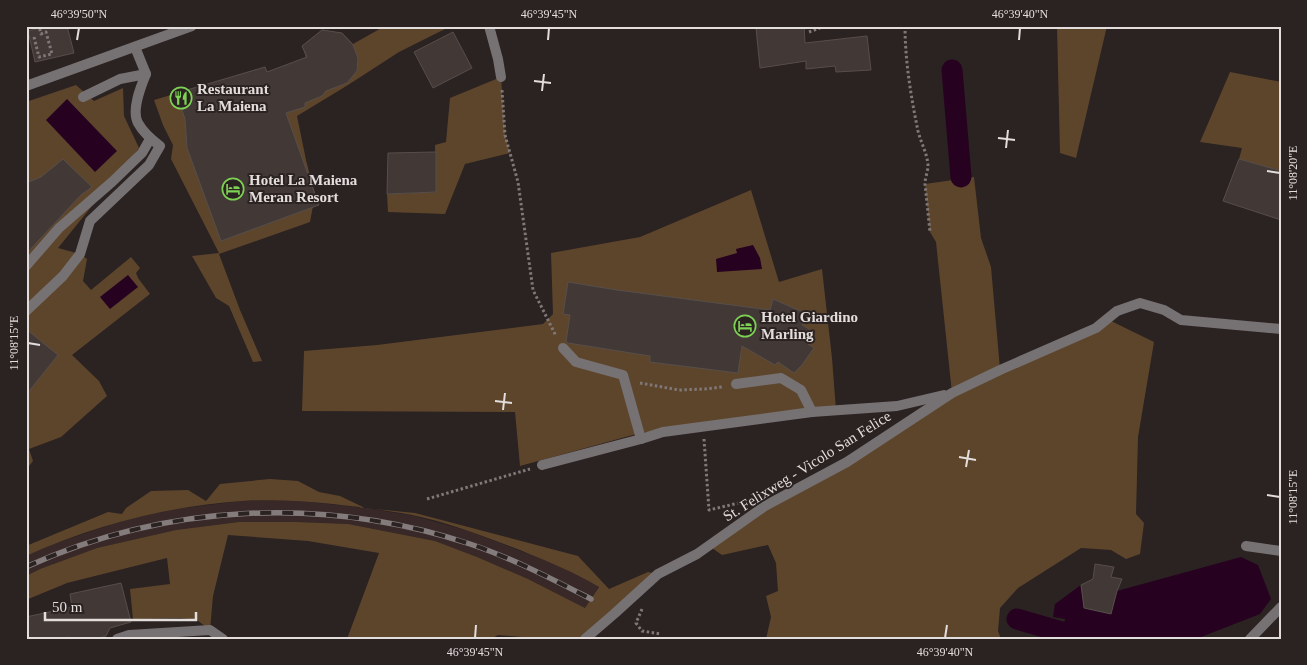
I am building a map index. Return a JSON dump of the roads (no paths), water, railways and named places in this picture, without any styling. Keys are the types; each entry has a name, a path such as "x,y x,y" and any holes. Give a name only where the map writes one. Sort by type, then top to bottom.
{"street":[{"path":"26,86 192,26"},
{"path":"488,26 498,59 501,77"},
{"path":"26,311 63,276 80,254 90,222 150,165 160,146 150,139 137,122 136,108 140,88 146,74 135,47"},
{"path":"83,97 120,79 146,74"},
{"path":"26,266 59,228 142,153 150,139"},
{"name":"St. Felixweg - Vicolo San Felice","path":"585,639 658,574 697,554 765,506 847,462 952,393 1096,328 1117,311 1140,303 1164,310 1181,320 1281,329"},
{"path":"563,348 576,362 623,375 641,439"},
{"path":"736,384 781,378 801,390 812,412"},
{"name":"St. Felixweg - Vicolo San Felice","path":"542,465 663,432 812,412 897,406 952,393"},
{"path":"1246,546 1281,551"},
{"path":"1250,639 1281,608"},
{"path":"117,639 129,636 210,630 223,639"}],"waterway":[{"path":"952,70 961,177"},
{"path":"1017,619 1062,632"}],"railway":[{"path":"26,567 79,546 134,530 190,519 246,514 303,513 359,518 415,529 470,544 547,576 591,599"}],"place":[{"name":"Restaurant La Maiena","path":"181,98"},
{"name":"Hotel La Maiena Meran Resort","path":"233,189"},
{"name":"Hotel Giardino Marling","path":"745,326"}]}
